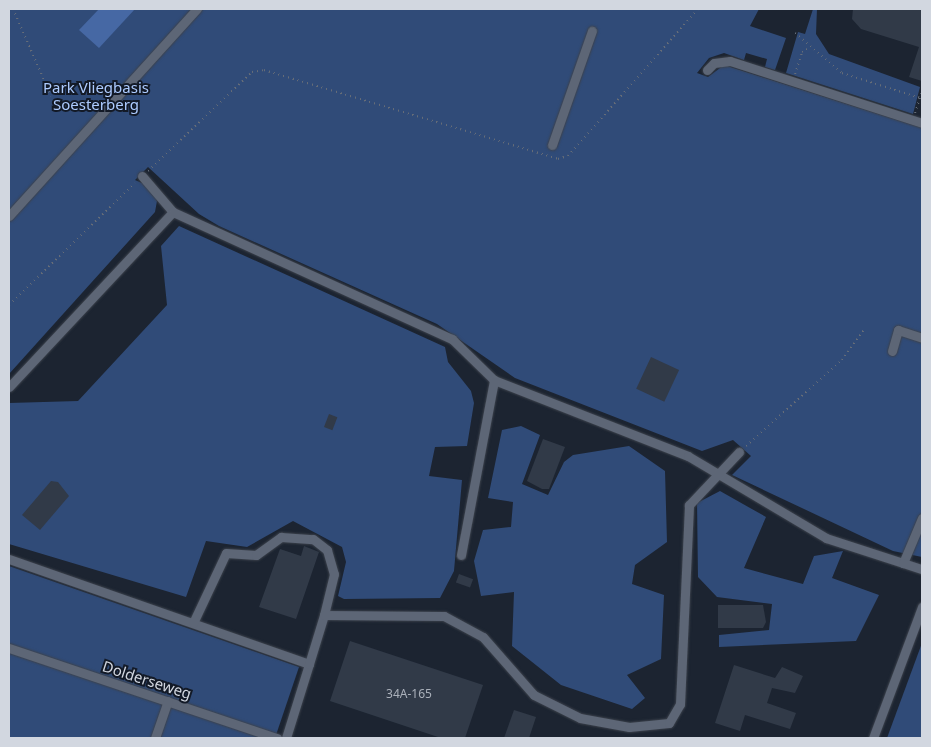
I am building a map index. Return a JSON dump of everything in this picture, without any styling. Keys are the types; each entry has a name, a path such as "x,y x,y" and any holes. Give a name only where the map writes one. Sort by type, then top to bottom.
{"lane":[{"path":"9,216 197,9"},
{"path":"552,144 592,31"},
{"path":"707,70 714,62 730,60 922,123"},
{"path":"142,176 172,212 452,339 494,380 688,456 826,538 922,569"},
{"path":"9,387 172,212"},
{"path":"892,352 898,330 922,338"},
{"path":"461,556 494,380"},
{"path":"324,615 444,616 483,637 534,695 580,718 629,728 669,724 680,704 689,505 716,474 739,452"},
{"path":"903,564 922,518"},
{"path":"193,623 226,553 256,556 281,537 313,539 327,550 334,574 310,664 286,738"},
{"path":"9,559 310,664"},
{"path":"873,738 922,607"},
{"name":"Dolderseweg","path":"9,648 277,738"},
{"path":"155,738 168,701"}],"path":[{"path":"13,9 51,96"},
{"path":"9,305 252,72 264,70 558,160 568,156 698,9"},
{"path":"795,33 810,48 842,73 920,98"},
{"path":"793,81 802,52 810,48"},
{"path":"913,120 922,92"},
{"path":"739,452 842,360 864,330"}],"green space":[{"name":"Park Vliegbasis Soesterberg","path":"9,9 759,9 750,26 786,38 775,70 765,67 767,59 746,53 744,60 724,53 709,58 697,73 708,77 724,65 922,128 922,557 893,551 732,475 751,456 733,440 702,451 515,378 437,324 219,226 199,214 148,167 135,180 151,187 157,201 155,212 9,374"},
{"path":"813,9 817,9 816,34 829,54 920,87 913,114 786,73 798,32 805,34"},
{"path":"179,226 445,347 448,362 471,391 474,403 467,446 435,447 429,476 462,480 454,571 440,598 344,599 338,596 346,562 342,547 293,521 247,547 206,541 186,597 9,544 9,403 78,401 167,305 161,246"},
{"path":"521,426 540,435 522,484 548,495 564,462 573,455 629,446 665,471 667,542 635,565 632,584 664,595 661,659 627,675 645,698 632,709 561,685 512,646 514,592 481,596 474,561 483,530 511,527 513,502 488,498 502,430"},
{"path":"720,491 766,517 744,568 803,584 814,556 843,551 832,578 879,595 856,641 719,647 719,635 769,630 772,604 717,597 698,577 697,503"},
{"path":"9,566 299,667 275,738 9,738"},
{"path":"922,643 922,738 887,738"}],"shaded area":[{"path":"99,9 135,9 99,48 79,30"}],"building":[{"path":"853,9 922,9 922,81 909,77 919,47 861,29 852,19"},
{"path":"651,357 679,370 664,402 636,389"},
{"path":"329,414 337,417 332,430 324,427"},
{"path":"543,439 565,447 549,489 542,489 527,481"},
{"path":"51,481 58,482 69,496 40,530 22,515"},
{"path":"304,546 319,552 296,619 259,607 280,549 301,556"},
{"path":"459,574 473,579 470,588 456,582"},
{"path":"718,605 763,605 766,622 763,628 718,628"},
{"path":"350,641 483,685 465,738 441,738 330,701"},
{"path":"734,665 775,678 782,667 803,676 795,693 772,688 767,703 796,713 790,729 745,715 740,731 715,723"},
{"path":"514,710 536,717 529,738 504,738"}]}
